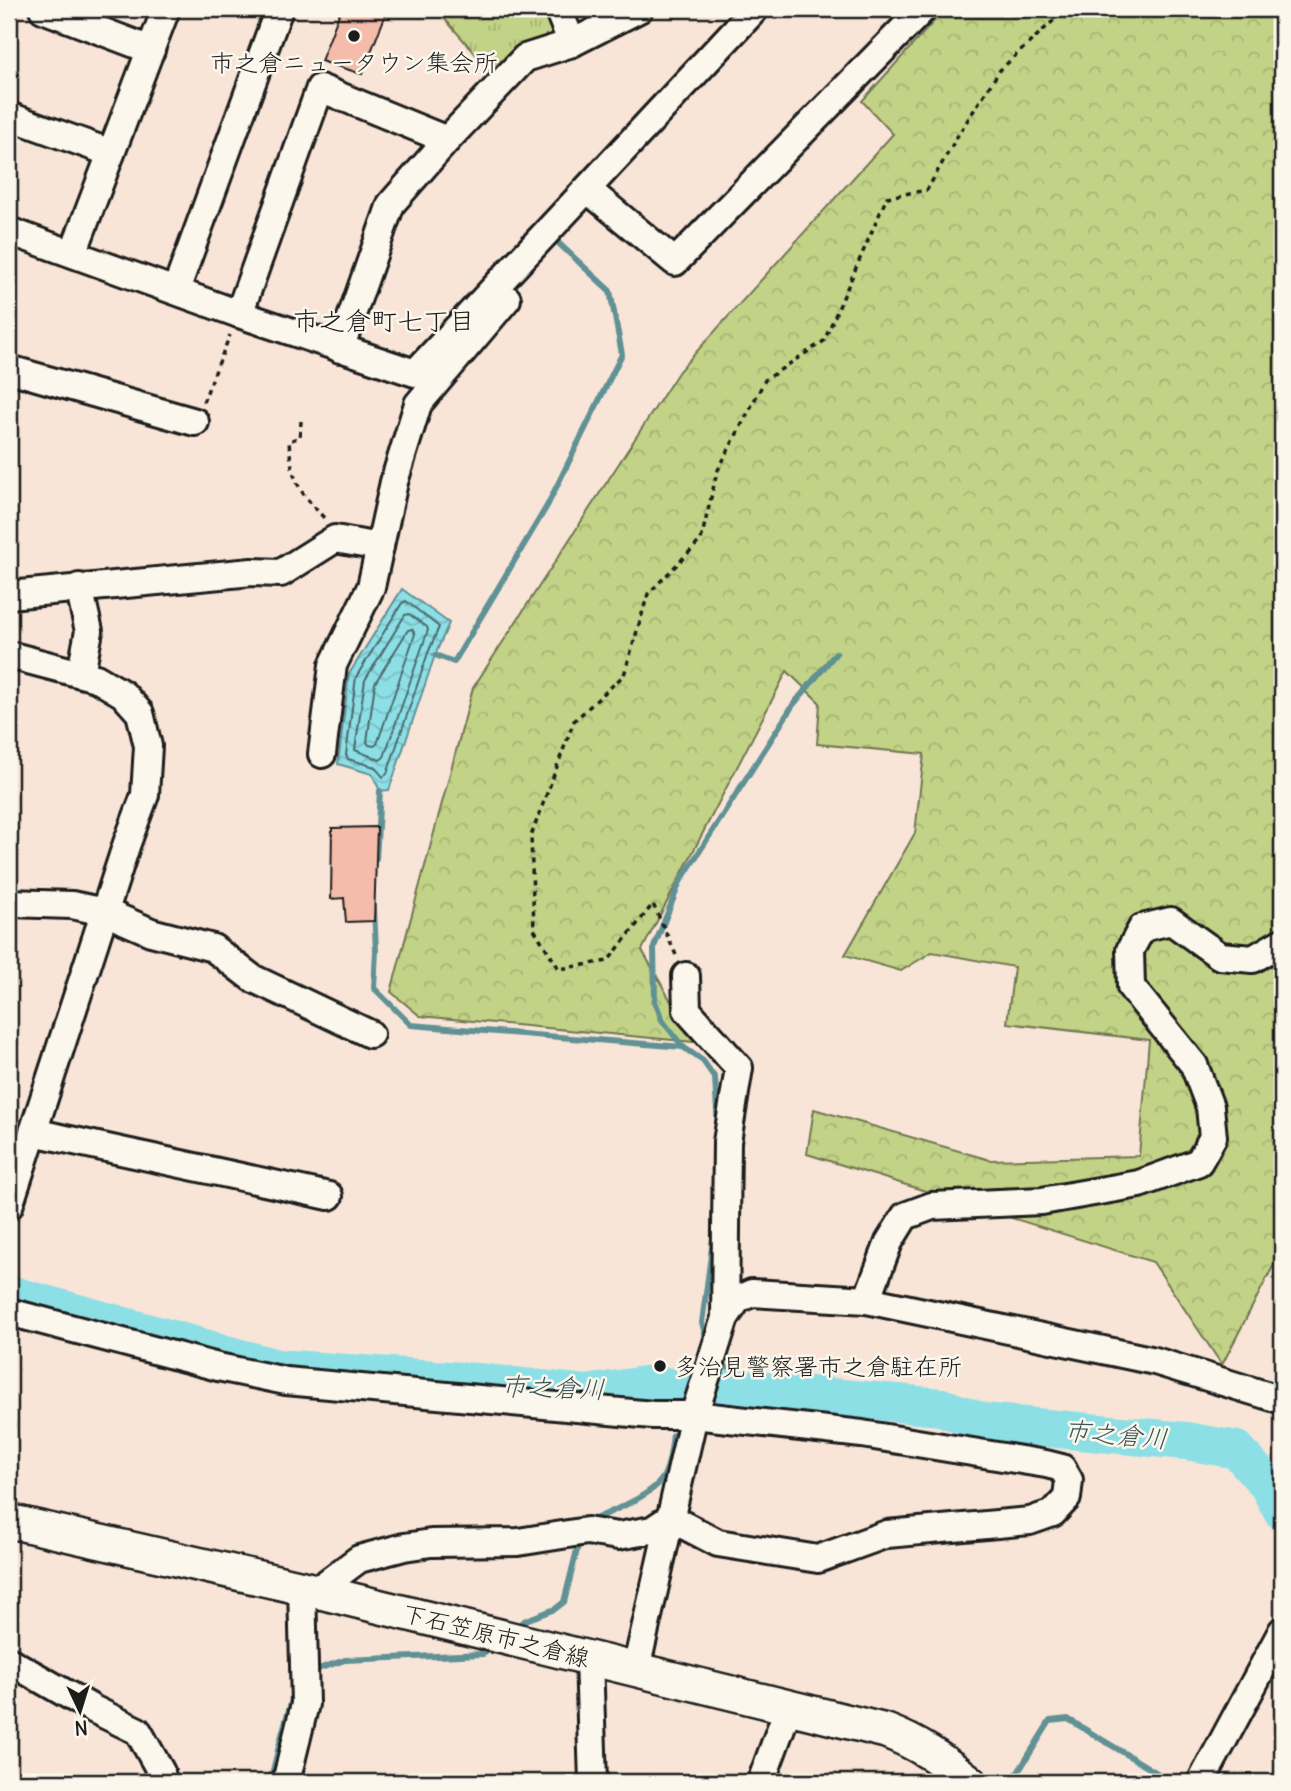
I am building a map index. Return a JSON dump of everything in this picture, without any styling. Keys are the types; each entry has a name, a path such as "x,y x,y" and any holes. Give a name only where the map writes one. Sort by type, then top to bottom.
{"main road":[{"name":"下石笠原市之倉線","path":"9,1521 309,1590 886,1731 913,1741 970,1782"}],"street":[{"path":"43,9 151,50"},
{"path":"72,253 166,9"},
{"path":"176,290 279,9"},
{"path":"558,9 572,43"},
{"path":"9,231 239,314 415,373 755,9"},
{"path":"588,190 675,262 923,9"},
{"path":"340,349 391,204 447,140 525,58 572,43 637,10"},
{"path":"239,314 320,88 447,140"},
{"path":"9,116 111,153"},
{"path":"322,754 332,665 372,587 394,482 418,404 534,269 533,248"},
{"path":"9,369 195,422"},
{"path":"9,595 252,572 281,573 335,539 380,547"},
{"path":"79,587 89,631 81,673"},
{"path":"9,655 81,673 114,689 140,713 148,746 145,795 9,1206"},
{"path":"9,903 72,905 105,912 151,932 213,948 252,978 370,1034"},
{"path":"867,1300 889,1242 905,1216 932,1206 1042,1201 1139,1184 1199,1162 1213,1137 1210,1107 1194,1065 1131,986 1130,950 1142,928 1171,921 1220,956 1253,959 1282,942"},
{"path":"686,976 687,1010 739,1068 727,1142 722,1329"},
{"path":"33,1132 329,1196"},
{"path":"636,1669 694,1415 722,1329 738,1299 752,1293 867,1300 1156,1361 1282,1400"},
{"path":"9,1312 204,1364 286,1381 653,1415 694,1415 862,1434 1062,1468 1069,1480 1067,1498 1053,1513 1030,1521 887,1534 818,1559 718,1543 670,1518"},
{"path":"286,1782 305,1704 303,1665 309,1590 359,1559 404,1547 431,1543 518,1542 580,1532 618,1536 652,1530 670,1518"},
{"path":"1201,1782 1282,1631"},
{"path":"589,1658 593,1782"},
{"path":"9,1661 93,1709 138,1731 161,1772 163,1782"},
{"path":"761,1782 789,1706"}],"path":[{"path":"686,976 653,904 608,961 559,969 534,929 531,836 574,721 624,675 648,594 701,540 716,472 765,380 824,341 887,197 927,190 958,135 1000,71 1066,9"},
{"path":"195,422 239,314"},
{"path":"301,421 300,437 289,441 291,472 304,497 334,529 335,539"}],"green space":[{"path":"436,9 558,9 572,43 501,83"},
{"path":"945,9 1282,9 1282,1249 1222,1365 1153,1262 807,1154 814,1109 990,1160 1139,1156 1149,1040 1007,1023 1014,967 932,952 901,971 845,955 915,833 924,754 817,744 820,703 787,671 642,950 694,1042 420,1016 391,992 473,688 679,371 893,134 862,101"}],"water":[{"path":"402,589 449,623 435,655 389,790 380,791 372,774 338,764 349,674"}],"building":[{"name":"市之倉ニュータウン集会所","path":"341,9 388,9 362,74 321,61"},
{"path":"377,827 374,921 346,922 344,898 331,899 332,828"}],"waterway":[{"path":"435,655 454,662 547,506 622,354 610,291 554,239"},
{"path":"718,1128 715,1078 703,1061 683,1047 662,1020 655,1001 654,947 680,882 793,705 836,653"},
{"path":"376,859 380,791"},
{"path":"374,908 374,988 411,1025 683,1047"},
{"path":"708,1343 702,1323 713,1240"},
{"name":"市之倉川","path":"9,1294 277,1368 478,1382 586,1394 651,1384 680,1388 745,1389 941,1407 983,1422 1186,1441 1237,1450 1268,1485 1282,1511"},
{"path":"720,1360 745,1389"},
{"path":"679,1396 680,1388"},
{"path":"589,1522 639,1498 656,1486 667,1469 673,1435"},
{"path":"515,1628 564,1602 580,1538"},
{"path":"311,1675 318,1669 345,1660 483,1654 493,1647"},
{"path":"270,1782 296,1691"},
{"path":"1012,1782 1050,1721 1068,1719 1172,1782"}],"place":[{"name":"市之倉ニュータウン集会所","path":"354,36"},
{"name":"多治見警察署市之倉駐在所","path":"660,1366"}],"district":[{"name":"市之倉町七丁目","path":"384,320"}]}
